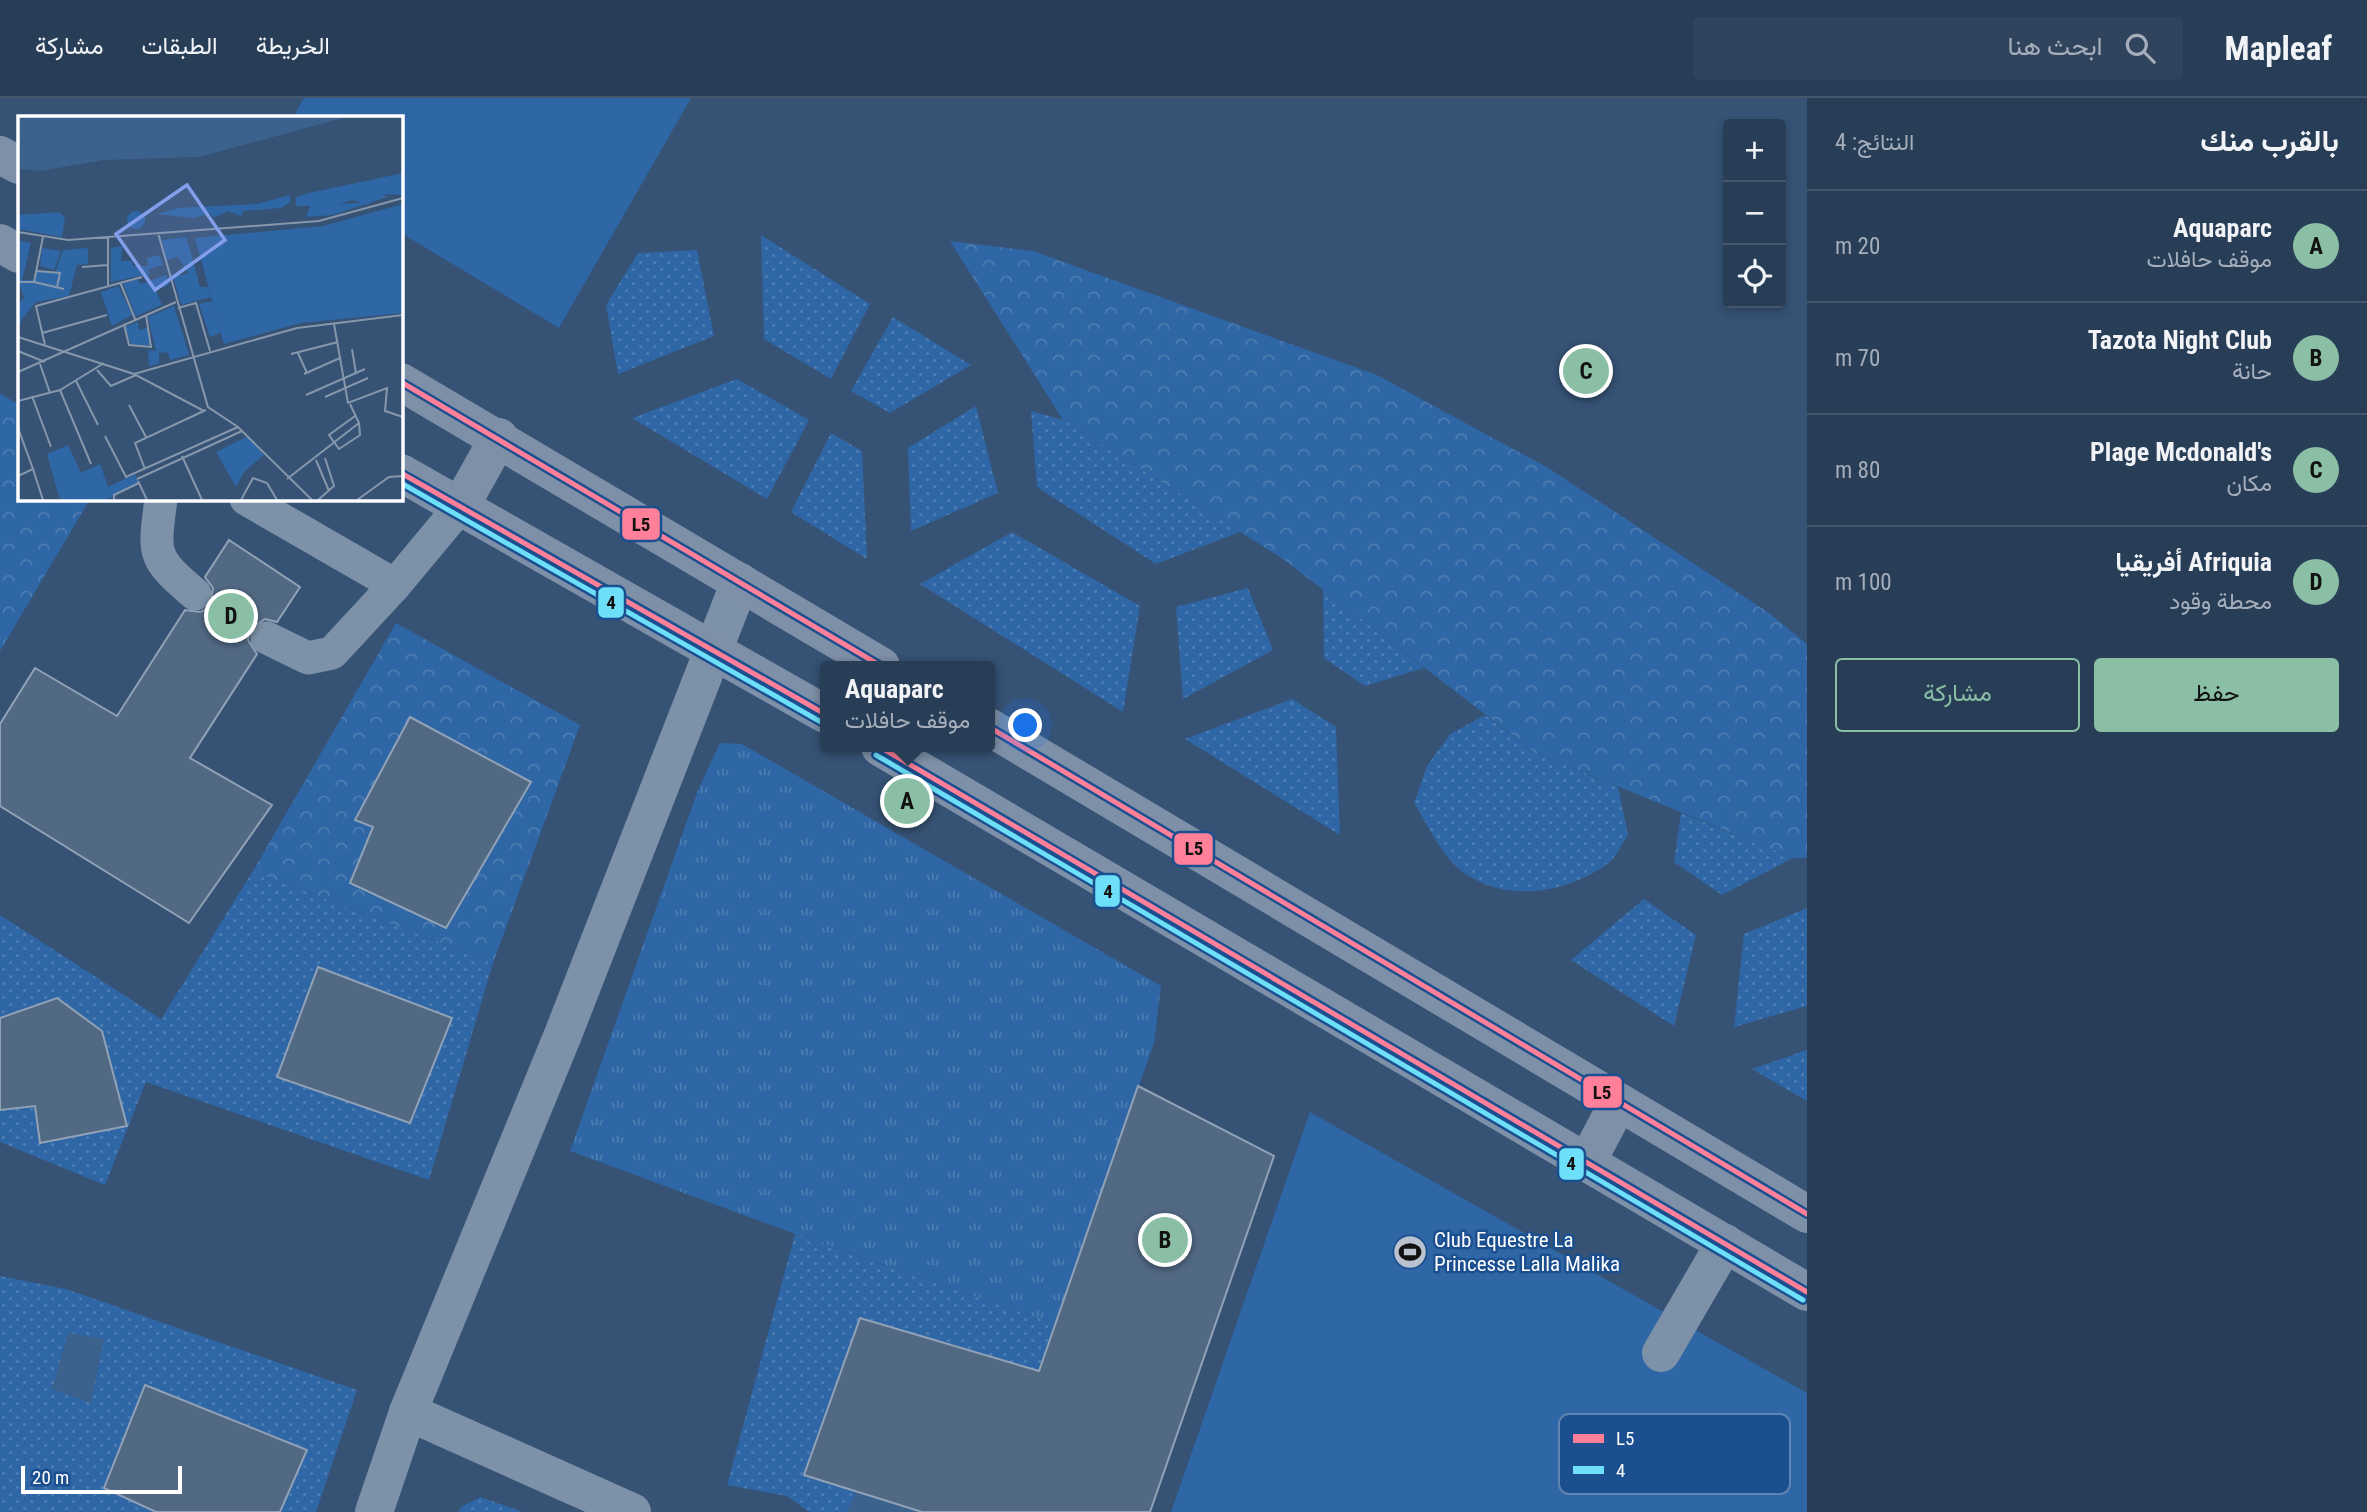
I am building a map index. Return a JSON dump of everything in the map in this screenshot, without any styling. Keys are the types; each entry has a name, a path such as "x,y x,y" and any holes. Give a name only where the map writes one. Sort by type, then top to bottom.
{"highway":[{"path":"0,155 18,165"},
{"path":"0,243 18,253"},
{"path":"402,383 873,661"},
{"path":"460,507 499,438"},
{"path":"402,475 820,711"},
{"path":"995,731 1807,1214"},
{"path":"889,752 1807,1292"},
{"path":"1587,1162 1618,1102"}],"street":[{"path":"374,1512 408,1412 562,1037 740,582"},
{"path":"1661,1353 1725,1243"},
{"path":"408,1412 632,1512"}],"lane":[{"path":"161,500 155,542 157,555 169,572 195,594"},
{"path":"248,500 395,585"},
{"path":"267,638 309,657 332,653 395,585 460,507"}],"green space":[{"path":"304,98 691,98 559,328 402,234 402,116 294,116"},
{"path":"761,235 870,304 831,379 764,339"},
{"path":"950,241 1033,251 1377,375 1550,469 1769,613 1807,644 1807,858 1793,858 1534,752 1283,559 1063,420"},
{"path":"697,250 714,336 618,374 606,305 638,253"},
{"path":"893,317 971,365 890,413 851,391"},
{"path":"737,379 809,420 767,499 632,418"},
{"path":"0,393 18,404 18,500 89,500 0,651"},
{"path":"976,406 998,493 911,531 908,448"},
{"path":"1031,411 1063,420 1240,532 1156,564 1037,487"},
{"path":"831,433 862,451 867,559 791,512"},
{"path":"1012,532 1140,606 1123,712 920,584"},
{"path":"1248,588 1273,650 1183,699 1176,607"},
{"path":"1323,589 1424,668 1365,686 1324,658"},
{"path":"396,623 580,725 493,963 253,871"},
{"path":"1292,699 1336,727 1340,835 1185,739"},
{"path":"1485,715 1534,752 1618,787 1628,835 1609,862 1571,883 1533,891 1514,891 1477,880 1460,870 1447,856 1414,803 1427,766 1450,734"},
{"path":"720,743 742,744 1161,986 1154,1043 1055,1324 795,1234 570,1151 698,790"},
{"path":"1681,813 1793,858 1722,895 1674,862"},
{"path":"253,871 493,963 429,1180 146,1082 105,1185 0,1142 0,915 161,1019"},
{"path":"1644,899 1696,935 1674,1026 1571,960"},
{"path":"1807,908 1807,1006 1734,1027 1744,934"},
{"path":"1807,1050 1807,1101 1752,1069"},
{"name":"Club Equestre La Princesse Lalla Malika","path":"1310,1112 1807,1393 1807,1512 1171,1512"},
{"path":"795,1234 1055,1324 990,1512 809,1512 787,1496 727,1485"},
{"path":"0,1276 66,1289 357,1390 316,1512 0,1512"},
{"path":"480,1497 523,1512 459,1512 461,1507"}],"shaded area":[{"path":"68,1333 104,1339 91,1403 52,1389"},
{"path":"856,1492 922,1512 847,1512"}],"building":[{"path":"229,540 300,587 277,622 265,619 250,629 248,640 257,654 190,758 272,805 189,923 0,806 0,724 35,668 117,716 185,610 201,612 210,606 213,588 205,577"},
{"path":"410,717 531,782 446,928 350,883 373,827 355,820"},
{"path":"318,967 452,1018 410,1123 277,1077"},
{"path":"57,998 102,1031 127,1126 40,1143 35,1106 0,1110 0,1018"},
{"path":"1138,1086 1274,1156 1150,1512 922,1512 804,1475 860,1318 1039,1371"},
{"path":"145,1385 307,1450 280,1512 156,1512 104,1488"}],"transit line":[{"name":"L5","path":"402,383 873,661"},
{"name":"L5","path":"402,474 820,711"},
{"name":"4","path":"402,484 820,721"},
{"name":"L5","path":"995,731 1807,1214"},
{"name":"L5","path":"889,752 1807,1292"},
{"name":"4","path":"876,755 1803,1300"}],"place":[{"name":"Plage Mcdonald's","path":"1586,371"},
{"name":"Afriquia أفريقيا","path":"231,616"},
{"name":"Aquaparc","path":"907,801"},
{"name":"Tazota Night Club","path":"1165,1240"},
{"name":"Club Equestre La Princesse Lalla Malika","path":"1410,1252"}]}
